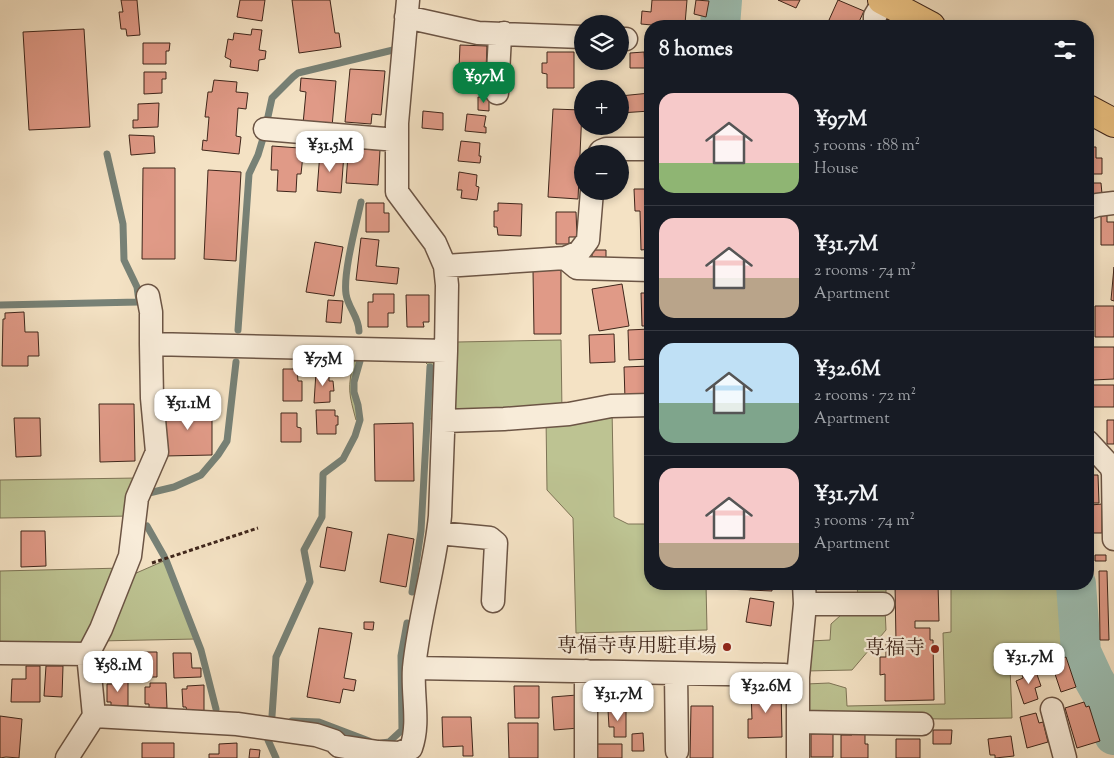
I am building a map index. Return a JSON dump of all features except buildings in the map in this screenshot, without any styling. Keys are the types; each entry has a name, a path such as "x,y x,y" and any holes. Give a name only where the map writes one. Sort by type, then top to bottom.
{"main road":[{"path":"883,0 921,20"},
{"path":"1094,112 1114,123"}],"street":[{"path":"875,20 883,0"},
{"path":"94,716 237,724 316,735 334,741 338,752 400,753 411,748 414,739 415,723 414,668 424,600 438,533 444,421 447,285 445,266 435,243 397,192 397,140 407,9 472,32 574,37"},
{"path":"497,93 500,36 504,33"},
{"path":"265,129 397,140"},
{"path":"629,149 644,149"},
{"path":"445,266 565,258 579,252 588,240 591,200"},
{"path":"1094,206 1114,203"},
{"path":"565,258 577,268 644,270"},
{"path":"67,758 94,716 88,654 101,629 130,556 137,498 157,452 152,398 151,312 148,296"},
{"path":"151,344 446,351"},
{"path":"444,421 569,414 610,406 644,405"},
{"path":"1094,449 1111,467 1113,473 1114,539"},
{"path":"438,533 490,538 496,542 493,601"},
{"path":"798,758 798,677 804,594 883,604"},
{"path":"0,653 88,654"},
{"path":"414,668 782,675 798,677"},
{"path":"586,671 586,758"},
{"path":"676,674 677,751"},
{"path":"1052,709 1065,758"},
{"path":"798,722 922,724"}],"path":[{"path":"123,576 165,558 258,528"}],"green space":[{"path":"137,287 144,293 154,451 132,516 0,518 0,480 138,478 149,453 144,331"},
{"path":"561,340 562,412 453,416 457,342"},
{"path":"354,361 360,361 354,380 354,388 360,420 356,420 350,391 350,378"},
{"path":"424,361 431,361 437,367 436,419 427,419 430,367"},
{"path":"612,408 614,517 628,524 644,524 644,590 706,590 707,630 576,633 573,518 547,490 546,418"},
{"path":"166,560 196,639 99,641 134,574"},
{"path":"123,568 86,648 0,649 0,571"},
{"path":"857,590 886,590 886,599 858,600"},
{"path":"951,590 1065,590 1070,646 1010,667 1012,718 806,717 806,684 829,683 846,688 847,706 945,704 943,633 951,632"},
{"path":"885,609 886,630 852,670 806,671 810,641 830,640 831,624 841,615"}],"waterway":[{"path":"720,20 722,0"},
{"path":"238,330 249,174 258,155 272,98 298,73 393,50"},
{"path":"107,154 123,224 124,260 137,287 139,301"},
{"path":"359,331 359,326 347,299 346,274 361,202"},
{"path":"0,305 139,302"},
{"path":"272,716 276,657 310,582 304,550 322,517 323,474 343,459 355,436 360,420 354,392 354,382 360,361"},
{"path":"149,493 174,487 201,475 218,455 227,441 236,362"},
{"path":"412,592 421,531 430,367"},
{"path":"147,526 164,556"},
{"path":"166,560 201,650 216,709"},
{"path":"1076,590 1081,652 1106,701 1114,735"},
{"path":"382,743 389,742 402,730 401,656 407,623"},
{"path":"292,721 319,722 369,741"},
{"path":"268,740 276,758"}],"place":[{"name":"専福寺専用駐車場","path":"727,647"},
{"name":"専福寺","path":"935,649"}]}
